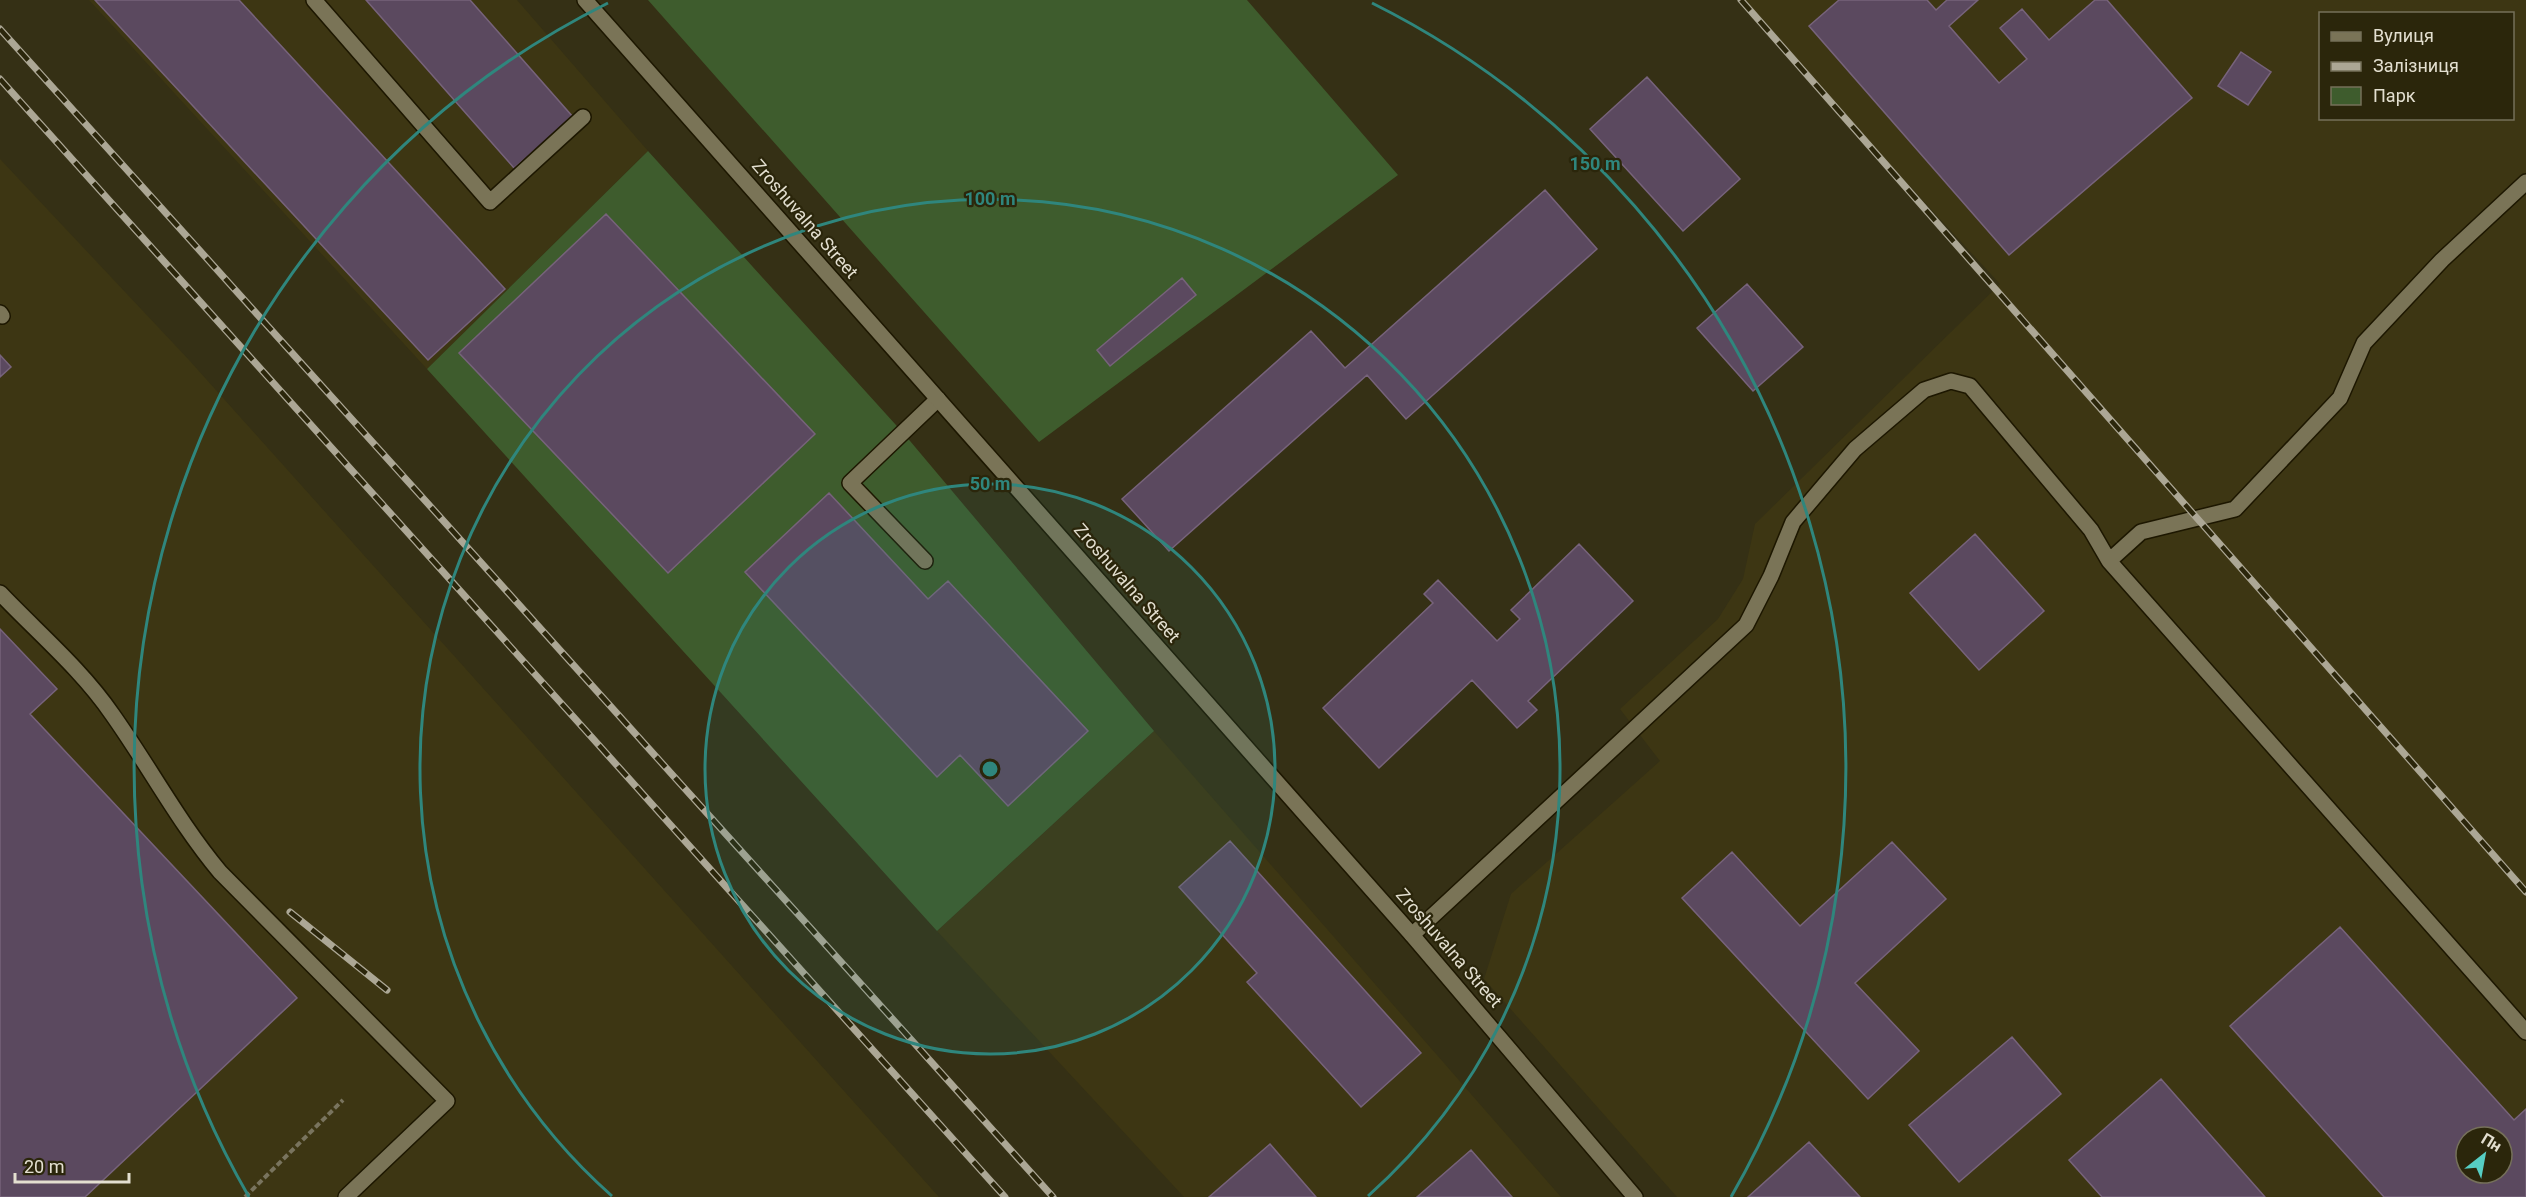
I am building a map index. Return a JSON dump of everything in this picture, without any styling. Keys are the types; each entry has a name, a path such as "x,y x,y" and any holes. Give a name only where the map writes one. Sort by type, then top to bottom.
{"street":[{"path":"314,0 490,202 583,117"},
{"name":"Zroshuvalna Street","path":"585,0 1412,934 1635,1197"},
{"path":"2109,561 2141,532 2235,509 2340,398 2364,343 2442,260 2526,182"},
{"path":"1412,934 1746,625 1771,576 1793,522 1855,450 1924,390 1951,381 1970,386 2091,530 2109,561 2526,1032"},
{"path":"925,561 850,483 938,399"},
{"path":"0,593 94,691 112,713 194,841 220,872 447,1101 346,1197"}],"path":[{"path":"245,1197 343,1100"}],"shaded area":[{"path":"89,0 517,0 648,151 427,369"},
{"path":"1740,0 2526,0 2526,1197 1677,1197 1484,979 1511,894 1660,761 1620,709 1718,619 1743,579 1755,524 2000,284"},
{"path":"0,159 189,360 939,1197 0,1197"},
{"path":"1154,731 1561,1197 1184,1197 937,931"}],"green space":[{"path":"648,0 1247,0 1398,175 1039,442"},
{"path":"648,151 905,435 1154,731 937,931 427,369"}],"building":[{"path":"95,0 239,0 505,289 428,360"},
{"path":"366,0 470,0 573,117 514,168"},
{"path":"1839,0 1927,0 1936,10 1947,0 1978,0 1949,26 1999,83 2027,59 2000,28 2022,9 2049,40 2095,0 2107,0 2192,98 2009,255 1809,26"},
{"path":"2241,52 2271,72 2248,105 2218,86"},
{"path":"1647,77 1740,179 1683,231 1590,129"},
{"path":"1545,190 1597,249 1406,419 1367,375 1169,551 1122,499 1311,331 1345,368"},
{"path":"606,214 815,434 668,573 459,353"},
{"path":"1182,278 1196,295 1110,366 1097,350"},
{"path":"1747,284 1803,347 1753,391 1697,328"},
{"path":"0,355 11,367 0,377"},
{"path":"829,493 928,599 948,581 1088,731 1008,806 960,755 937,777 745,572"},
{"path":"1975,534 2044,611 1979,670 1910,593"},
{"path":"1579,544 1633,601 1528,701 1537,710 1517,728 1472,680 1379,768 1323,708 1433,603 1424,594 1438,580 1497,641 1520,619 1511,610"},
{"path":"0,629 57,689 30,714 297,998 85,1197 0,1197"},
{"path":"1230,841 1421,1053 1361,1107 1247,982 1257,973 1179,887"},
{"path":"1892,842 1946,899 1855,983 1919,1051 1868,1099 1682,898 1732,852 1800,926"},
{"path":"2340,927 2514,1120 2526,1109 2526,1197 2384,1197 2230,1026"},
{"path":"2012,1037 2061,1094 1959,1182 1909,1125"},
{"path":"2161,1079 2265,1197 2102,1197 2069,1160"},
{"path":"1809,1142 1860,1197 1748,1197"},
{"path":"1270,1144 1316,1197 1209,1197"},
{"path":"1471,1150 1512,1197 1417,1197"}],"railway":[{"path":"1741,0 2526,892"},
{"path":"0,29 1053,1197"},
{"path":"0,79 1005,1197"},
{"path":"290,912 387,990"}]}
